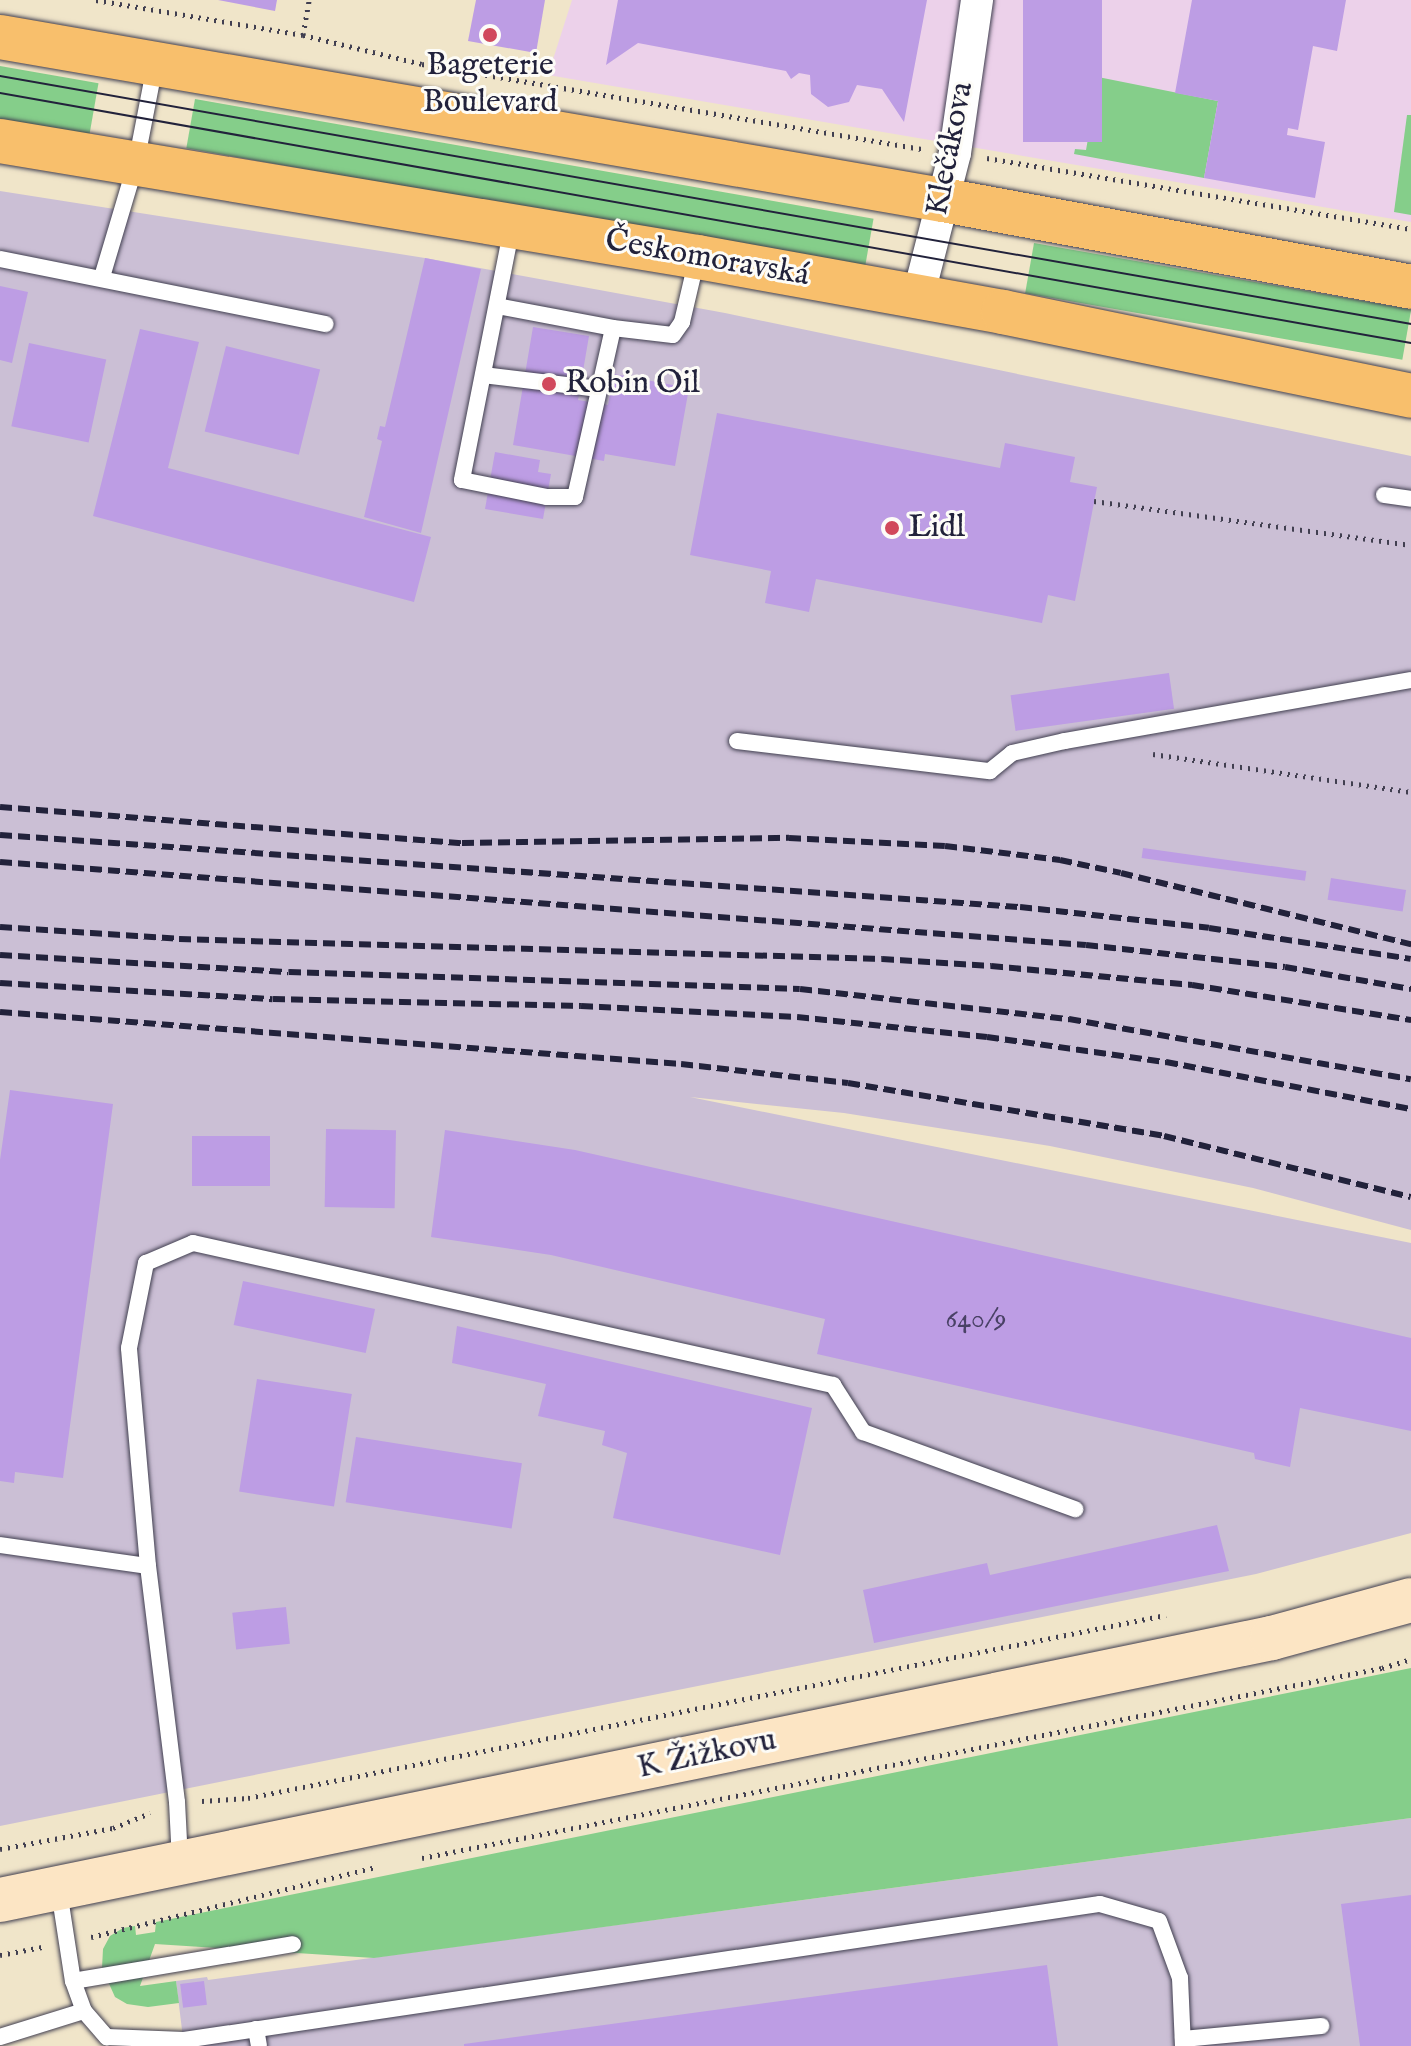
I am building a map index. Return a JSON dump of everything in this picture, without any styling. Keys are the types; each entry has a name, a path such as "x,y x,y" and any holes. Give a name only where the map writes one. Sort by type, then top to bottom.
{"main road":[{"path":"0,37 943,200 1411,287"},
{"name":"Českomoravská","path":"0,141 698,257 918,297 1411,396"},
{"name":"K Žižkovu","path":"0,1900 1272,1638 1411,1600"}],"street":[{"name":"Klečákova","path":"918,297 955,153 977,0"}],"lane":[{"path":"102,277 136,163 155,64"},
{"path":"513,225 462,480 547,497 575,497 613,328"},
{"path":"497,306 613,328 673,335 682,322 698,257"},
{"path":"0,259 326,324"},
{"path":"483,375 599,389"},
{"path":"1384,495 1411,499"},
{"path":"737,741 990,771 1012,753 1065,741 1411,680"},
{"path":"180,1863 177,1802 148,1566 129,1348 146,1263 193,1243 833,1385 863,1432 1075,1509"},
{"path":"0,1545 148,1566"},
{"path":"59,1888 73,1981 84,2011 107,2037 184,2040 258,2038 1100,1904 1159,1921 1180,1978 1183,2042 1321,2026"},
{"path":"73,1981 293,1944"},
{"path":"0,2037 84,2011"}],"path":[{"path":"96,0 303,35 422,64 1411,229"},
{"path":"303,35 309,0"},
{"path":"1094,501 1411,545"},
{"path":"1143,753 1411,792"},
{"path":"0,1849 113,1828 177,1802 248,1798 1170,1614"},
{"path":"412,1860 1382,1668 1411,1659"},
{"path":"0,1955 65,1943 381,1866"}],"shaded area":[{"path":"572,0 1411,0 1411,222 548,75"},
{"path":"0,191 425,258 725,313 1411,456 1411,1230 1253,1188 1050,1146 844,1113 690,1097 1411,1243 1411,1533 1256,1574 0,1826"},
{"path":"1411,1818 1411,2046 184,2046 176,1981 207,1977 208,1980"}],"green space":[{"path":"0,66 98,83 89,135 0,119"},
{"path":"1088,75 1218,101 1204,178 1074,154 1075,149 1086,150 1089,133 1078,131"},
{"path":"195,99 874,219 865,268 186,148"},
{"path":"1407,115 1411,115 1411,215 1394,212"},
{"path":"1034,243 1411,309 1402,360 1025,293"},
{"path":"1411,1668 1411,1818 374,1958 155,1944 140,1986 176,1981 179,2003 148,2007 127,2004 115,1997 102,1968 103,1949 110,1936 123,1928 135,1926 136,1935 155,1932 156,1922"}],"building":[{"path":"218,0 277,0 275,11"},
{"path":"476,0 545,0 536,53 468,41"},
{"path":"618,0 927,0 904,122 882,89 857,85 849,102 828,107 811,94 810,75 799,73 791,79 786,71 638,43 606,65"},
{"path":"1023,0 1102,0 1102,142 1023,142"},
{"path":"1192,0 1346,0 1337,51 1313,46 1298,130 1288,128 1287,135 1325,142 1315,198 1204,178 1218,101 1175,93"},
{"path":"425,258 481,269 421,533 364,517 382,441 377,439 380,426 385,427"},
{"path":"0,286 28,292 12,363 0,360"},
{"path":"533,327 589,336 578,400 608,405 614,374 689,388 675,466 605,454 604,461 513,445"},
{"path":"140,329 199,342 168,468 431,537 414,602 93,516"},
{"path":"29,343 106,359 89,443 11,426"},
{"path":"226,346 320,369 299,455 205,431"},
{"name":"Lidl","path":"717,413 1000,468 1005,443 1075,457 1070,482 1097,487 1075,601 1048,595 1042,623 816,579 809,612 765,603 771,571 690,555"},
{"path":"495,452 540,460 538,472 551,474 543,519 485,509"},
{"path":"1169,673 1174,709 1016,731 1011,695"},
{"path":"1143,848 1306,871 1305,881 1142,858"},
{"path":"1331,878 1406,890 1403,912 1328,900"},
{"path":"10,1090 113,1104 63,1478 15,1472 14,1483 0,1481 0,1160"},
{"path":"326,1129 396,1130 395,1208 325,1207"},
{"path":"445,1130 575,1150 1411,1338 1411,1431 1300,1408 1290,1467 1255,1459 1254,1453 817,1354 825,1319 551,1255 431,1237"},
{"path":"192,1136 270,1136 270,1186 192,1186"},
{"path":"243,1281 375,1309 366,1353 234,1325"},
{"path":"457,1326 812,1408 780,1555 613,1518 627,1453 602,1445 605,1431 538,1416 546,1384 452,1363"},
{"path":"257,1379 352,1394 334,1507 239,1492"},
{"path":"356,1437 522,1463 512,1528 346,1502"},
{"path":"1217,1525 1229,1571 874,1643 863,1590 987,1563 990,1575"},
{"path":"286,1607 290,1644 236,1649 232,1613"},
{"path":"1411,1895 1411,2046 1360,2046 1341,1904"},
{"path":"1047,1965 1058,2046 464,2046 464,2044"},
{"path":"204,1981 207,2005 183,2008 180,1984"}],"tram line":[{"path":"0,76 1411,324"},
{"path":"0,93 1411,343"}],"railway":[{"path":"0,807 462,843 789,838 945,846 1060,860 1411,944"},
{"path":"0,835 1020,907 1209,928 1411,959"},
{"path":"0,862 1086,945 1285,967 1411,989"},
{"path":"0,927 179,939 882,959 991,966 1192,985 1411,1020"},
{"path":"0,955 289,972 800,989 1069,1019 1411,1079"},
{"path":"0,983 273,999 581,1006 797,1017 987,1037 1166,1062 1411,1109"},
{"path":"0,1012 681,1064 848,1083 1164,1136 1411,1197"}],"place":[{"name":"Bageterie Boulevard","path":"490,35"},
{"name":"Robin Oil","path":"549,384"},
{"name":"Lidl","path":"892,528"}]}
